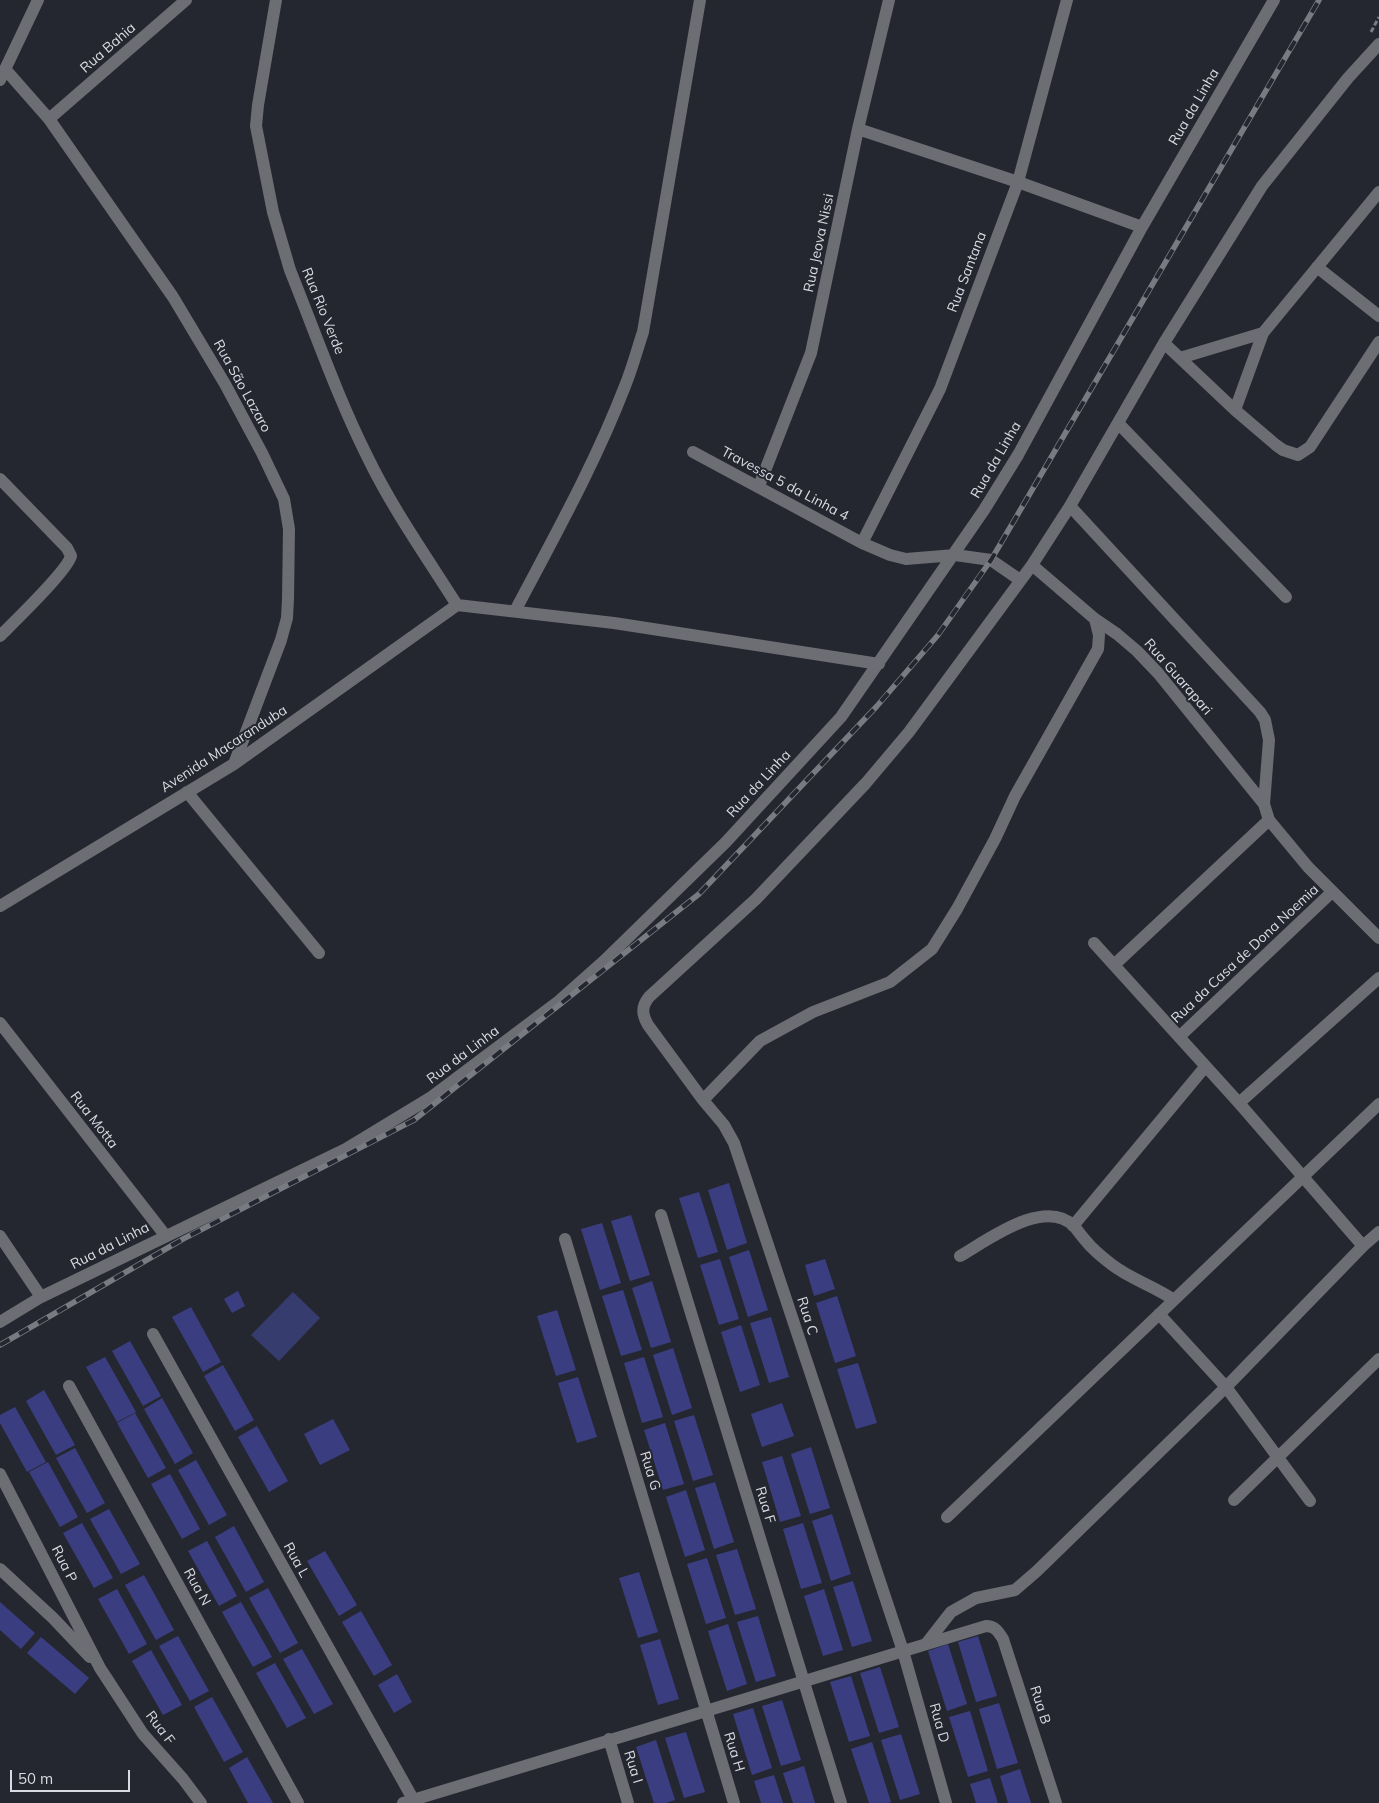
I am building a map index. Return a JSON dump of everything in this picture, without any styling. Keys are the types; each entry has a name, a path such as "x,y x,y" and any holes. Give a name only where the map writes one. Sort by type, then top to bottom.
{"street":[{"path":"3,75 38,0"},
{"name":"Rua Bahia","path":"49,119 186,0"},
{"name":"Rua Rio Verde","path":"276,0 256,126 281,244 367,456 381,483 457,605"},
{"path":"515,611 599,449 626,385 643,332 700,0"},
{"name":"Rua Jeova Nissi","path":"759,486 811,353 858,128 888,0"},
{"name":"Rua Santana","path":"862,543 940,389 1018,182 1067,0"},
{"name":"Rua da Linha","path":"0,1322 41,1297 165,1235 266,1189 346,1148 430,1098 559,1001 604,961 726,842 841,717 955,555 1018,455 1142,227 1274,0"},
{"path":"1020,580 1032,565 1070,506 1164,343 1262,186 1348,78 1379,44"},
{"name":"Rua São Lazaro","path":"3,75 49,119 173,297 225,384 284,499 289,529 286,618 281,640 234,764"},
{"path":"858,128 1018,182 1142,227"},
{"path":"1235,410 1263,334 1379,192"},
{"path":"1317,267 1379,316"},
{"path":"1180,358 1263,334"},
{"path":"1164,343 1235,410 1283,450 1298,455 1310,447 1379,342"},
{"path":"1118,423 1286,597"},
{"name":"Travessa 5 da Linha 4","path":"693,452 862,543 890,555 906,559 955,555 990,560 1020,580"},
{"path":"0,479 67,548 71,556 63,569 0,636"},
{"path":"1070,506 1260,712 1265,720 1269,740 1264,804 1269,820 1308,867 1379,938"},
{"name":"Rua Guarapari","path":"1032,565 1095,619 1126,641 1158,672 1264,804"},
{"name":"Rua C","path":"903,1651 734,1143 724,1125 703,1100 648,1025 642,1012 649,996 756,899 880,768 909,732 1020,580"},
{"path":"457,605 614,622 879,664"},
{"name":"Avenida Macaranduba","path":"0,906 234,764 457,605"},
{"path":"703,1100 760,1041 813,1012 890,982 932,949 957,909 995,839 1015,796 1098,649 1099,635 1095,619"},
{"path":"187,792 319,953"},
{"path":"1114,965 1269,820"},
{"name":"Rua da Casa de Dona Noemia","path":"1179,1037 1332,892"},
{"path":"1094,943 1239,1103 1363,1246"},
{"path":"1239,1103 1379,978"},
{"name":"Rua Motta","path":"0,1023 165,1235"},
{"path":"1073,1226 1205,1066"},
{"path":"947,1517 1379,1104"},
{"name":"Rua F","path":"660,1215 841,1803"},
{"path":"960,1256 1016,1225 1044,1216 1062,1219 1073,1226 1094,1251 1111,1264 1125,1274 1150,1285 1174,1300"},
{"path":"408,1801 926,1644 951,1612 976,1598 1015,1590 1226,1388 1363,1246 1379,1232"},
{"path":"0,1236 41,1297"},
{"name":"Rua G","path":"565,1239 706,1711"},
{"path":"1159,1314 1226,1388 1310,1501"},
{"name":"Rua L","path":"153,1334 408,1801"},
{"path":"1234,1500 1379,1359"},
{"name":"Rua N","path":"69,1386 298,1803"},
{"name":"Rua P","path":"0,1474 100,1668"},
{"path":"0,1570 54,1618 100,1668"},
{"name":"Rua B","path":"926,1644 986,1626 992,1626 998,1630 1003,1639 1056,1803"},
{"name":"Rua D","path":"903,1651 946,1803"},
{"name":"Rua F","path":"100,1668 143,1734 189,1786 201,1803"},
{"name":"Rua H","path":"706,1711 734,1803"},
{"name":"Rua I","path":"609,1739 628,1803"}],"shaded area":[{"path":"293,1292 320,1318 279,1361 251,1335"}],"building":[{"path":"729,1183 747,1243 727,1250 708,1190"},
{"path":"699,1192 718,1252 698,1258 679,1198"},
{"path":"631,1215 650,1275 630,1281 611,1221"},
{"path":"602,1223 621,1283 600,1290 581,1229"},
{"path":"749,1250 768,1310 748,1317 729,1257"},
{"path":"720,1259 739,1319 719,1325 700,1265"},
{"path":"825,1259 835,1289 814,1296 805,1265"},
{"path":"652,1281 671,1342 651,1348 632,1288"},
{"path":"623,1290 642,1350 621,1356 602,1296"},
{"path":"238,1291 245,1306 232,1313 224,1299"},
{"path":"837,1296 856,1356 835,1363 816,1303"},
{"path":"191,1307 221,1362 203,1372 172,1317"},
{"path":"557,1310 576,1370 556,1376 537,1316"},
{"path":"771,1317 789,1377 769,1383 750,1323"},
{"path":"741,1325 760,1385 740,1392 721,1332"},
{"path":"130,1341 161,1396 143,1406 112,1351"},
{"path":"673,1348 692,1408 672,1415 653,1355"},
{"path":"105,1357 136,1412 117,1422 86,1367"},
{"path":"644,1357 663,1417 642,1423 624,1363"},
{"path":"858,1363 877,1423 856,1429 837,1369"},
{"path":"223,1365 254,1420 235,1431 204,1376"},
{"path":"578,1377 597,1437 577,1443 558,1383"},
{"path":"44,1390 75,1445 56,1455 26,1401"},
{"path":"162,1398 193,1453 175,1464 144,1409"},
{"path":"782,1403 794,1436 762,1447 751,1414"},
{"path":"15,1407 46,1462 27,1472 0,1423 0,1415"},
{"path":"135,1413 166,1468 148,1478 117,1423"},
{"path":"694,1415 713,1475 693,1481 674,1421"},
{"path":"333,1419 350,1450 320,1465 304,1434"},
{"path":"665,1423 684,1484 663,1490 644,1430"},
{"path":"257,1426 288,1481 269,1492 238,1437"},
{"path":"811,1447 830,1508 810,1514 791,1454"},
{"path":"75,1448 105,1503 87,1513 56,1458"},
{"path":"782,1456 801,1516 780,1522 762,1462"},
{"path":"196,1460 227,1515 209,1525 178,1470"},
{"path":"48,1462 78,1517 60,1527 29,1472"},
{"path":"170,1474 200,1529 182,1539 151,1484"},
{"path":"715,1482 734,1542 714,1549 695,1488"},
{"path":"686,1490 705,1550 685,1557 666,1497"},
{"path":"109,1509 140,1564 121,1574 90,1519"},
{"path":"832,1514 851,1574 831,1581 812,1521"},
{"path":"82,1523 113,1578 94,1588 63,1533"},
{"path":"803,1523 822,1583 801,1589 783,1529"},
{"path":"234,1526 264,1582 246,1592 215,1537"},
{"path":"207,1541 237,1596 219,1606 188,1551"},
{"path":"737,1549 756,1609 735,1615 716,1555"},
{"path":"325,1551 357,1605 339,1616 307,1561"},
{"path":"707,1558 726,1618 706,1624 687,1564"},
{"path":"639,1572 658,1632 638,1638 619,1578"},
{"path":"144,1575 174,1630 156,1640 125,1585"},
{"path":"853,1581 872,1641 852,1647 833,1587"},
{"path":"268,1588 298,1643 280,1653 249,1598"},
{"path":"117,1589 147,1644 129,1654 98,1599"},
{"path":"824,1589 843,1650 823,1656 804,1596"},
{"path":"0,1602 35,1633 21,1649 0,1630"},
{"path":"241,1602 272,1657 253,1667 222,1612"},
{"path":"361,1611 392,1665 374,1676 342,1622"},
{"path":"758,1616 776,1676 756,1682 737,1622"},
{"path":"728,1624 747,1684 727,1691 708,1631"},
{"path":"178,1636 209,1691 190,1701 159,1646"},
{"path":"978,1636 997,1696 976,1702 958,1642"},
{"path":"41,1637 89,1678 75,1694 27,1653"},
{"path":"660,1639 679,1699 658,1705 640,1645"},
{"path":"948,1644 967,1704 947,1711 928,1651"},
{"path":"302,1649 333,1704 314,1714 283,1659"},
{"path":"151,1650 182,1705 163,1715 132,1661"},
{"path":"275,1663 306,1718 287,1728 256,1673"},
{"path":"880,1667 899,1727 879,1733 860,1673"},
{"path":"397,1674 412,1702 394,1713 378,1685"},
{"path":"851,1676 870,1736 849,1742 830,1682"},
{"path":"212,1697 243,1752 224,1762 194,1707"},
{"path":"782,1700 801,1760 781,1766 762,1706"},
{"path":"999,1703 1018,1763 997,1769 979,1709"},
{"path":"753,1708 772,1768 752,1775 733,1714"},
{"path":"970,1711 988,1771 968,1777 949,1717"},
{"path":"686,1732 705,1792 684,1798 665,1738"},
{"path":"901,1734 920,1794 900,1800 881,1740"},
{"path":"656,1740 675,1800 666,1803 654,1803 636,1747"},
{"path":"872,1742 891,1802 889,1803 869,1803 851,1749"},
{"path":"247,1757 273,1803 248,1803 229,1768"},
{"path":"804,1766 815,1803 793,1803 783,1773"},
{"path":"1020,1769 1031,1803 1008,1803 1000,1776"},
{"path":"774,1775 783,1803 761,1803 754,1781"},
{"path":"990,1778 998,1803 976,1803 970,1784"}],"railway":[{"path":"0,1345 183,1239 414,1120 699,894 877,706 938,635 991,560 1319,0"}]}
